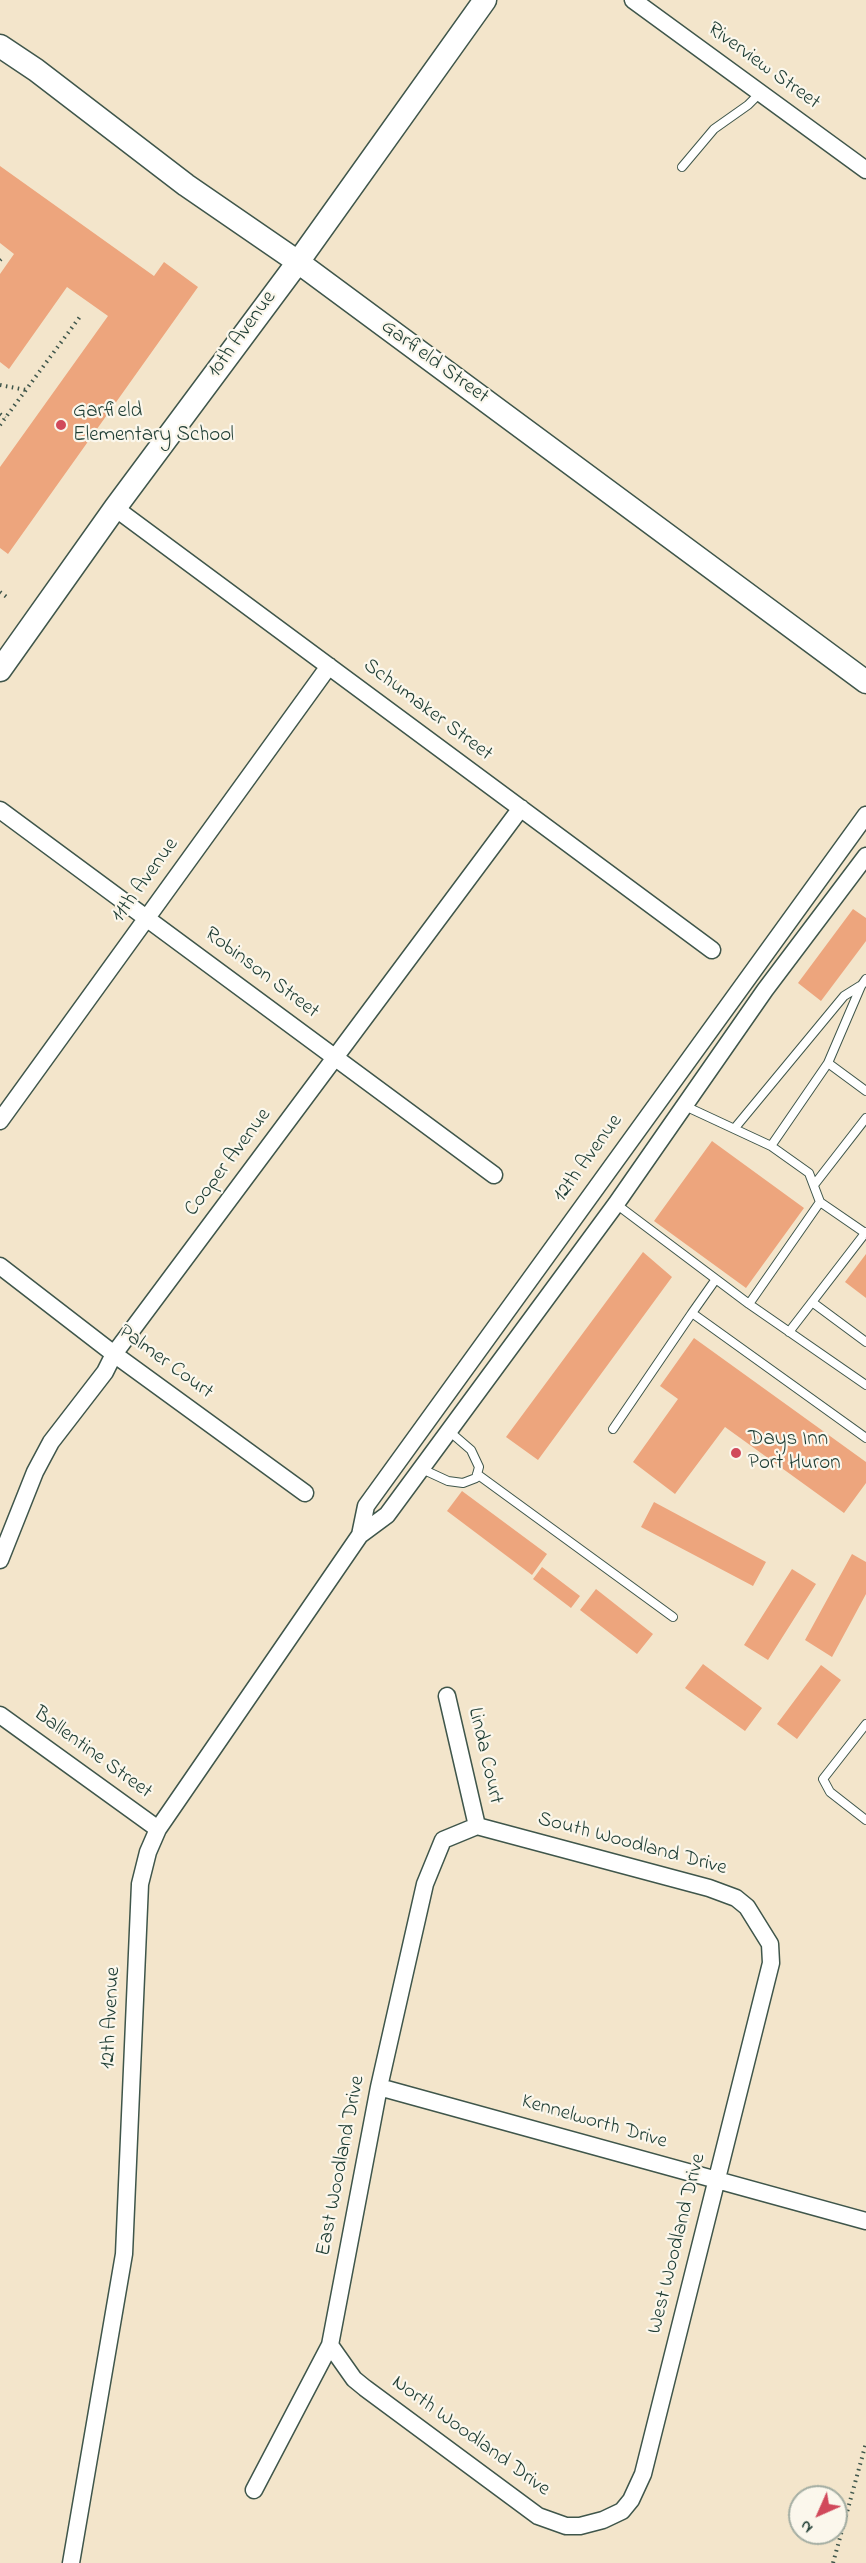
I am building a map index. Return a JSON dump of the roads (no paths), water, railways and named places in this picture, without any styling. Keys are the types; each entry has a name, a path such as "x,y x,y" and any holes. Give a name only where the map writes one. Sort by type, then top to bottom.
{"street":[{"name":"10th Avenue","path":"0,670 115,508 298,262 485,0"},
{"name":"Riverview Street","path":"633,0 866,170"},
{"name":"Garfield Street","path":"0,46 36,70 186,185 298,262 866,682"},
{"name":"Schumaker Street","path":"115,508 712,950"},
{"name":"11th Avenue","path":"0,1121 329,666"},
{"name":"Cooper Avenue","path":"0,1560 35,1472 51,1442 521,808"},
{"name":"Robinson Street","path":"0,810 494,1175"},
{"name":"12th Avenue","path":"360,1535 366,1506 866,814"},
{"name":"12th Avenue","path":"71,2563 124,2254 140,1884 148,1852 158,1829 360,1535 387,1515 422,1469 616,1204 765,990 866,856"},
{"name":"Palmer Court","path":"0,1266 114,1354 305,1493"},
{"name":"Linda Court","path":"447,1696 477,1826"},
{"name":"Ballentine Street","path":"0,1715 158,1829"},
{"name":"East Woodland Drive","path":"254,2490 330,2345 379,2087 425,1884 443,1840 477,1826"},
{"name":"South Woodland Drive","path":"477,1826 709,1888 736,1898 756,1918 770,1944 771,1963"},
{"name":"West Woodland Drive","path":"603,2520 622,2511 641,2481 771,1963"},
{"name":"Kennelworth Drive","path":"379,2087 866,2221"},
{"name":"North Woodland Drive","path":"330,2345 354,2379 538,2516 566,2526 580,2526 603,2520"}],"lane":[{"path":"682,167 714,129 748,105 760,93"},
{"path":"734,1129 844,996 863,982"},
{"path":"771,1146 828,1063 863,982"},
{"path":"828,1063 866,1091"},
{"path":"685,1106 771,1146 809,1173 820,1202 866,1232 789,1332"},
{"path":"814,1185 866,1118"},
{"path":"748,1304 820,1202"},
{"path":"616,1204 748,1304 866,1385"},
{"path":"613,1429 716,1279"},
{"path":"812,1302 866,1342"},
{"path":"692,1313 866,1438"},
{"path":"422,1469 448,1481 464,1484 476,1478 479,1467 471,1450 449,1431"},
{"path":"477,1474 673,1617"},
{"path":"866,1724 823,1779 830,1792 866,1820"}],"place":[{"name":"Garfield Elementary School","path":"61,425"},
{"name":"Days Inn Port Huron","path":"736,1453"}]}
